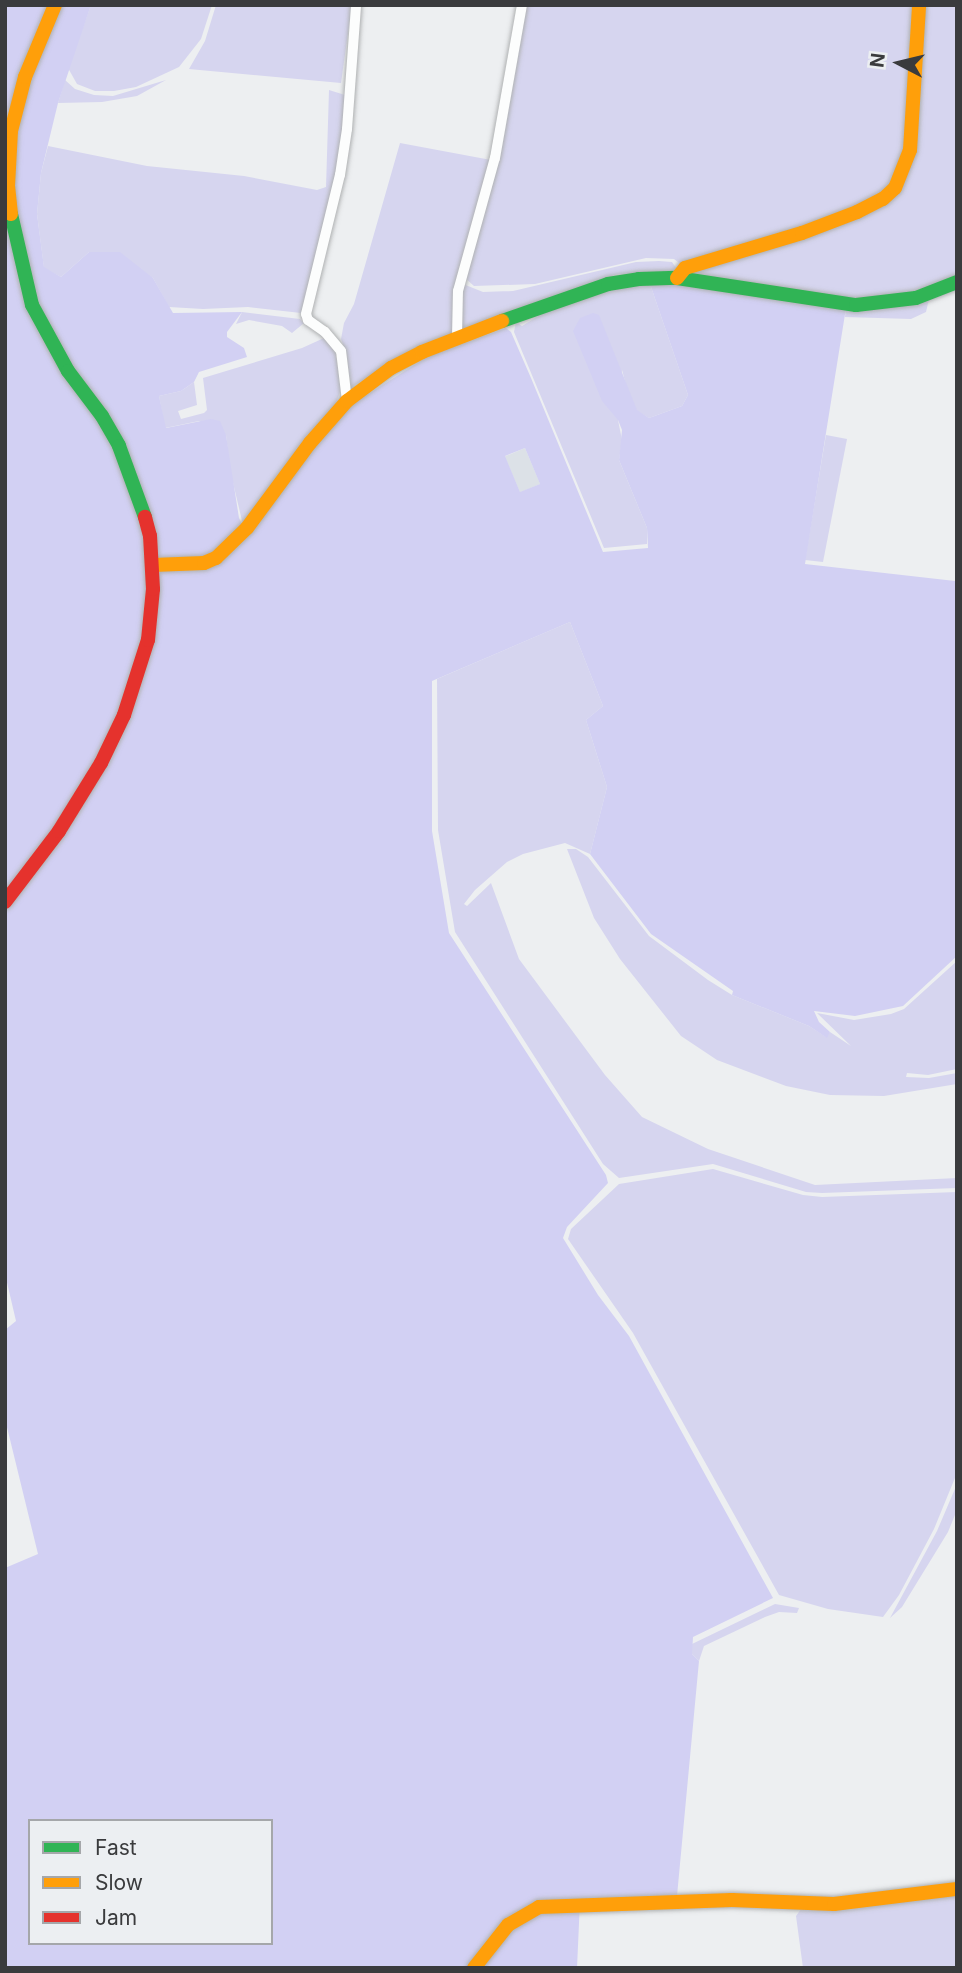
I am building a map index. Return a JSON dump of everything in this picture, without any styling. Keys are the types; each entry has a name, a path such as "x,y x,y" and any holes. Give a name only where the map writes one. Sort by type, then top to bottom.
{"street":[{"path":"5,902 59,831 87,788 124,715 148,640 153,565 142,503 119,446 102,416 68,371 32,305 14,236 8,186 11,131 25,77 55,5"},
{"path":"347,401 341,351 325,332 308,320 306,314 344,152 356,5"},
{"path":"457,337 458,291 495,158 522,5"},
{"path":"677,278 685,268 802,233 857,212 883,199 895,188 910,150 919,5"},
{"path":"153,565 208,562 226,550 247,528 329,419 347,401 391,368 457,337 608,284 639,279 677,278 856,305 916,298 957,282"},
{"path":"474,1968 508,1925 539,1907 732,1900 834,1905 957,1889"}],"shaded area":[{"path":"5,5 91,5 58,103 41,173 37,214 44,267 61,277 89,252 120,252 153,278 173,313 242,312 227,332 227,337 244,348 247,357 199,372 194,382 181,391 159,396 166,428 211,419 220,421 226,435 239,518 247,534 293,472 351,405 427,357 506,328 511,332 531,378 603,552 648,548 647,528 619,460 622,430 618,420 602,401 573,331 580,318 593,313 599,315 637,410 649,418 682,406 688,395 650,284 654,282 846,308 805,564 955,581 957,956 903,1006 855,1016 814,1011 819,1022 830,1032 827,1038 809,1026 732,995 733,991 651,934 590,854 607,787 586,720 603,706 570,622 432,681 432,831 449,933 606,1175 608,1183 567,1227 563,1238 598,1295 629,1336 773,1598 693,1637 692,1654 699,1661 677,1896 580,1901 577,1968 5,1968 5,1568 38,1554 5,1419 5,1330 16,1321 5,1274","holes":["525,448 540,484 520,492 505,456"]},
{"path":"91,5 212,5 201,39 179,67 136,87 95,91 77,84 68,68"},
{"path":"216,5 352,5 341,83 189,69 205,41"},
{"path":"524,5 914,5 910,40 925,5 957,5 957,275 914,292 867,300 829,297 714,277 691,272 674,259 646,258 535,284 474,286 465,278"},
{"path":"65,80 75,89 94,95 113,96 166,80 137,96 102,102 58,103"},
{"path":"329,90 345,95 344,130 327,222 301,313 248,307 169,307 153,278 89,252 61,277 44,268 37,214 41,173 48,146 147,166 244,176 317,190 326,187"},
{"path":"400,143 491,160 476,214 454,334 419,347 351,387 341,339 344,323 354,304"},
{"path":"636,262 672,262 676,268 672,272 617,274 460,330 463,284 483,292 513,291"},
{"path":"650,284 688,395 682,406 649,418 637,411 629,396 622,370 618,420 622,440 619,460 647,528 647,544 604,548 514,332 516,322 522,326 548,310 609,289"},
{"path":"929,299 926,312 911,319 845,317 846,308"},
{"path":"242,312 300,319 304,323 292,333 282,326 249,320 236,324"},
{"path":"324,338 335,350 338,368 341,389 335,406 243,525 230,470 226,435 199,421 165,428 159,396 181,391 194,382 197,405 178,411 181,419 204,413 207,410 203,378 302,348"},
{"path":"826,435 847,439 823,562 805,560"},
{"path":"525,448 540,484 520,492 505,457"},
{"path":"570,622 603,706 586,720 607,787 590,854 565,843 523,854 507,862 475,890 464,904 467,906 491,883 519,959 605,1075 642,1117 708,1149 815,1185 957,1178 957,1188 806,1192 713,1164 619,1178 603,1164 455,932 438,830 437,679"},
{"path":"567,849 576,849 588,857 649,936 708,980 732,995 809,1026 826,1037 830,1032 851,1046 817,1013 854,1020 891,1014 904,1009 957,961 957,1069 928,1075 907,1073 906,1077 929,1078 957,1073 957,1084 884,1096 830,1095 786,1086 717,1060 681,1036 620,959 594,918"},
{"path":"713,1169 803,1195 822,1197 957,1192 957,1473 934,1529 899,1595 883,1617 828,1609 779,1595 633,1333 568,1239 571,1229 619,1184"},
{"path":"957,1484 957,1510 948,1532 902,1607 890,1618 937,1531"},
{"path":"775,1604 799,1608 797,1613 779,1612 765,1617 704,1646 699,1661 692,1654 692,1644"},
{"path":"957,1894 957,1968 803,1968 796,1916 801,1909 848,1910"}],"traffic: fast":[{"path":"11,214 32,305 68,371 102,416 119,446 145,517"},
{"path":"502,321 608,284 639,279 677,278 856,305 916,298 957,282"}],"traffic: slow":[{"path":"11,214 8,186 11,131 25,77 55,5"},
{"path":"677,278 685,268 802,233 857,212 883,199 895,188 910,150 919,5"},
{"path":"153,565 204,563 216,558 247,528 310,443 347,401 391,368 422,352 502,321"},
{"path":"474,1968 508,1925 539,1907 732,1900 834,1904 957,1889"}],"traffic: jam":[{"path":"5,902 59,831 101,763 124,715 148,640 153,589 150,536 145,517"}]}
